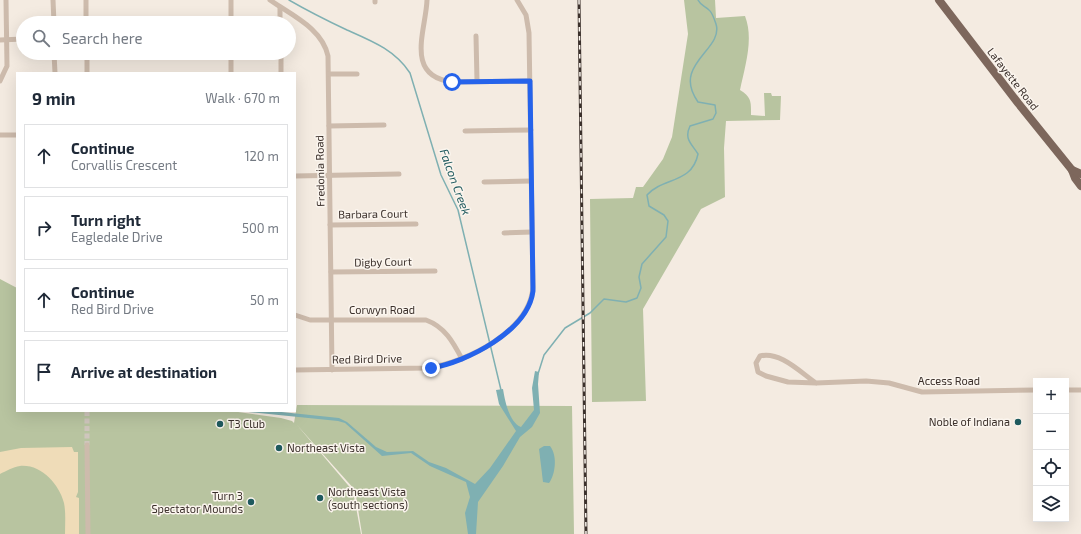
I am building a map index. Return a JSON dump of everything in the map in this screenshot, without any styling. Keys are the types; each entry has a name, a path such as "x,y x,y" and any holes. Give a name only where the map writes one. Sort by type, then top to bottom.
{"main road":[{"name":"Lafayette Road","path":"939,0 1018,103 1072,170 1075,178 1081,186"},
{"name":"Lafayette Road","path":"1072,170 1081,174"}],"street":[{"path":"0,81 7,66 6,0"},
{"path":"54,0 54,16"},
{"path":"86,0 86,16"},
{"path":"230,0 231,16"},
{"name":"Fredonia Road","path":"270,0 293,16"},
{"path":"427,0 420,50 425,66 433,75 443,80 530,81"},
{"name":"Red Bird Drive","path":"296,370 427,368 448,365 485,346 518,323 530,302 533,287 529,27 524,12 517,0"},
{"path":"280,7 280,16"},
{"name":"Fredonia Road","path":"296,18 320,37 328,54 332,370"},
{"path":"476,36 477,81"},
{"path":"0,40 16,39"},
{"path":"54,60 55,72"},
{"path":"87,60 87,72"},
{"path":"231,60 231,72"},
{"path":"281,60 281,72"},
{"path":"328,74 357,74"},
{"path":"329,126 384,125"},
{"path":"465,131 531,130"},
{"path":"0,135 16,135"},
{"path":"296,176 399,174"},
{"path":"484,182 532,181"},
{"name":"Barbara Court","path":"330,225 416,224"},
{"path":"504,233 532,232"},
{"name":"Digby Court","path":"331,272 435,271"},
{"name":"Corwyn Road","path":"296,315 306,320 426,320 446,332 462,359"},
{"name":"Access Road","path":"816,383 776,356 768,354 760,356 756,363 758,372 766,376 788,382 816,383 866,381 889,383 922,392 1033,390"},
{"path":"1069,390 1081,390"},
{"path":"87,445 88,534"}],"green space":[{"path":"684,0 715,0 716,18 745,16 748,25 749,43 740,90 749,98 751,115 765,116 764,93 771,93 772,96 781,96 780,120 726,121 724,148 725,197 701,209 643,309 646,401 592,402 590,199 633,198 636,187 643,187 663,159 672,137 688,34"},
{"path":"0,279 16,287 16,412 238,412 281,418 294,423 297,405 572,406 574,534 362,534 355,490 297,425 353,491 361,534 0,534"}],"sand":[{"path":"72,447 74,452 78,452 78,492 76,497 79,498 79,534 65,534 64,503 62,496 53,482 42,472 28,466 20,466 0,474 0,452 21,448"}],"water":[{"path":"535,371 539,372 538,384 540,413 532,427 520,437 503,466 478,502 476,534 468,534 465,513 470,497 466,482 430,466 411,453 382,456 345,423 248,412 282,412 339,418 347,422 376,447 387,452 413,451 429,462 446,468 475,484 490,468 516,431 499,404 496,390 503,389 506,405 513,421 521,427 534,410 532,388"},
{"path":"544,446 550,446 555,460 553,475 549,483 543,482 539,449"}],"waterway":[{"name":"Falcon Creek","path":"289,0 382,47 397,58 410,73 441,175 458,210 501,390"},
{"path":"538,374 544,355 565,328 590,313 604,299 626,302 637,298 641,288 639,277 642,264 666,237 668,221 664,215 649,206 647,195 661,185 690,171 695,164 698,154 688,138 688,130 690,126 713,119 716,113 715,105 698,102 691,89 691,77 694,67 713,42 716,33 716,24 711,13 700,4 698,0"}],"tunnel":[{"path":"87,412 87,445"}],"railway":[{"path":"579,0 586,534"}],"place":[{"name":"Noble of Indiana","path":"1018,422"},
{"name":"T3 Club","path":"220,424"},
{"name":"Northeast Vista","path":"279,448"},
{"name":"Northeast Vista (south sections)","path":"320,498"},
{"name":"Turn 3 Spectator Mounds","path":"251,502"}],"route":[{"path":"431,368 448,365 467,357 511,329 518,323 526,312 533,291 530,81 452,82"}]}
